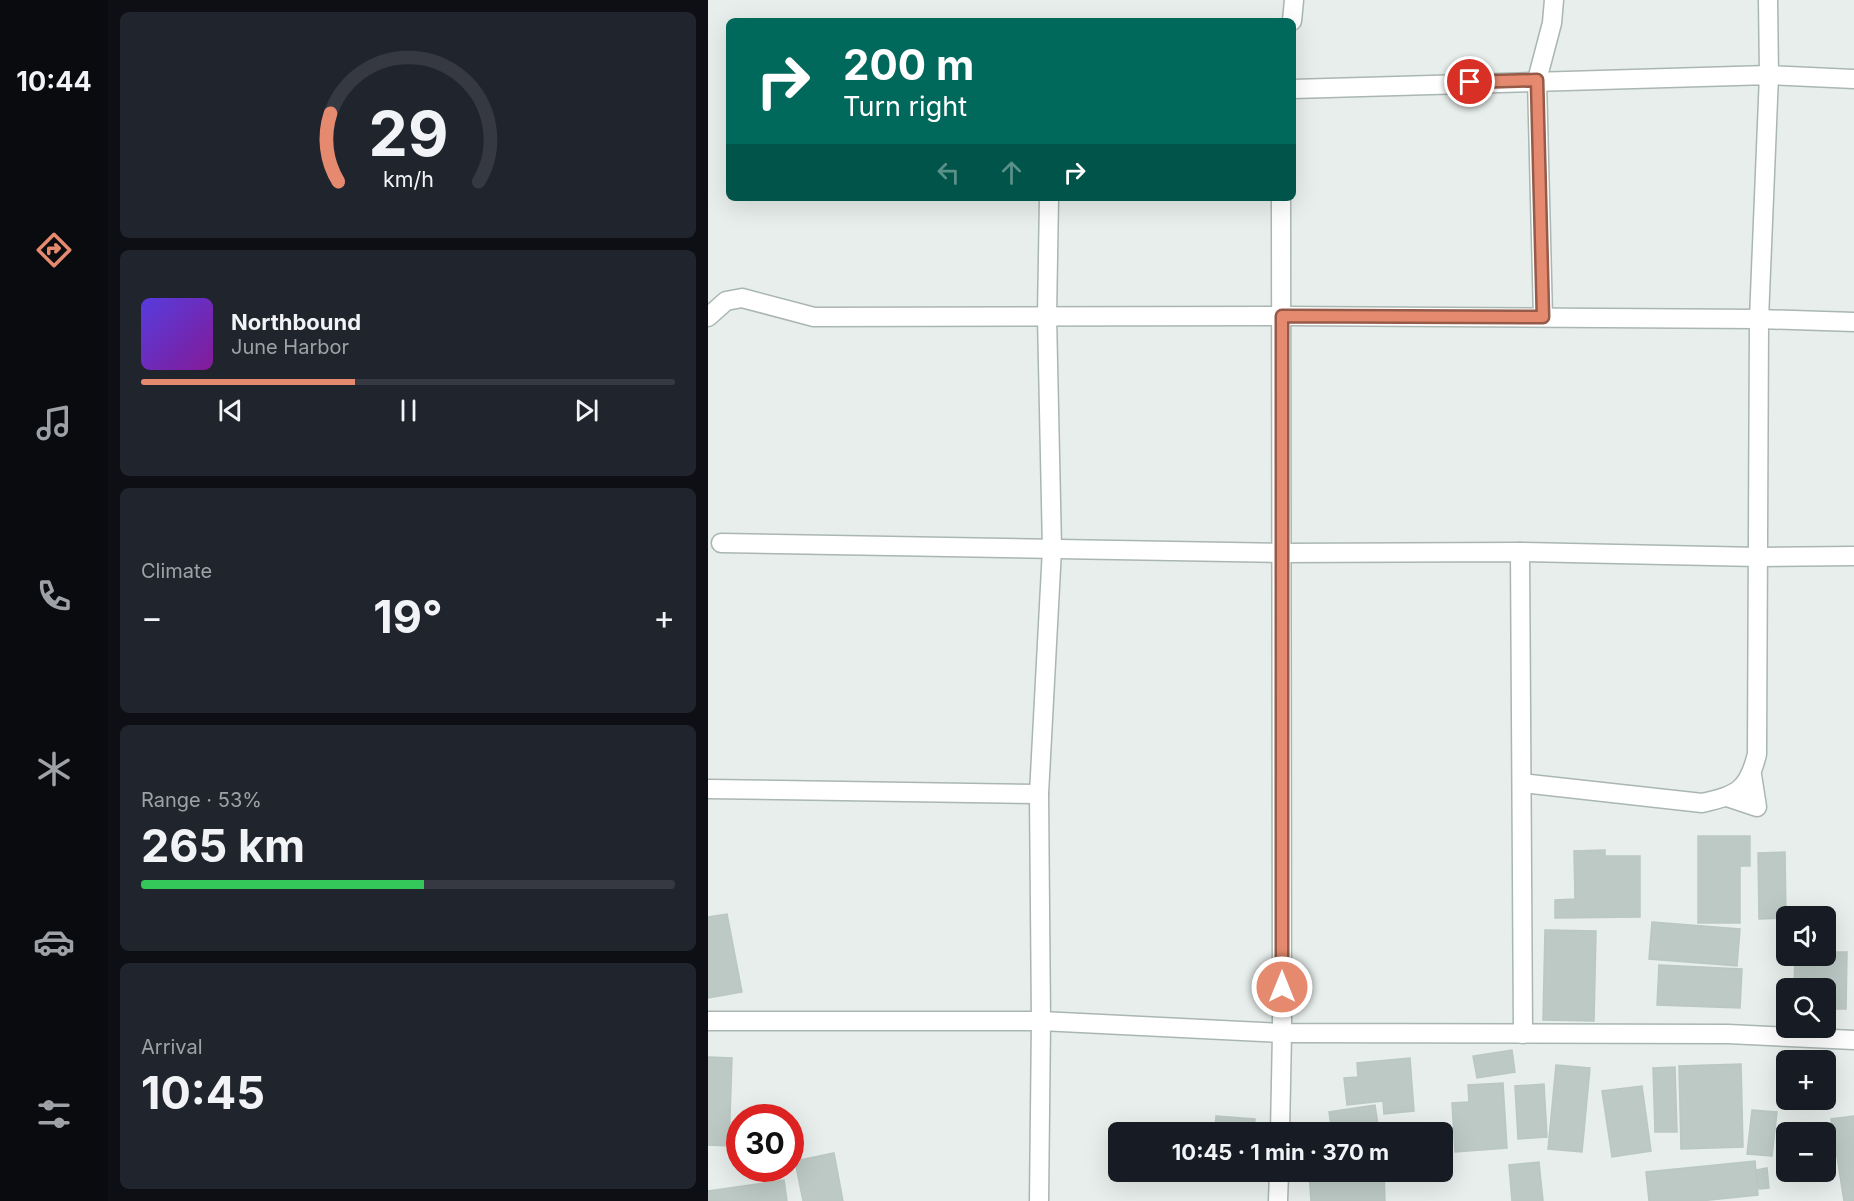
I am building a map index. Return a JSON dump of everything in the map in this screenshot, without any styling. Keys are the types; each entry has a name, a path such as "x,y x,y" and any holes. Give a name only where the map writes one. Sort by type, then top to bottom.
{"street":[{"path":"1292,18 1294,0"},
{"path":"1543,317 1537,80 1552,23 1554,0"},
{"path":"1522,783 1702,803 1727,797 1742,788 1752,775 1757,754 1759,319 1769,75 1768,0"},
{"path":"1296,89 1537,80 1769,75 1854,79"},
{"path":"1039,1201 1041,1021 1039,794 1052,549 1047,316 1049,201"},
{"path":"1280,1122 1281,201"},
{"path":"708,317 726,301 742,298 814,317 1543,317 1854,321"},
{"path":"721,543 1282,553 1520,552 1758,557 1854,556"},
{"path":"1520,552 1523,1034"},
{"path":"708,789 1039,794"},
{"path":"708,1021 1041,1021 1282,1033 1728,1035 1854,1040"},
{"path":"1278,1201 1279,1182"}],"building":[{"path":"1698,836 1750,836 1750,866 1740,866 1740,923 1698,923"},
{"path":"1605,850 1605,856 1640,856 1640,917 1555,918 1555,900 1575,899 1574,851"},
{"path":"1785,852 1786,906 1776,906 1776,918 1759,919 1758,853"},
{"path":"727,914 742,992 708,998 708,917"},
{"path":"1652,922 1740,929 1737,966 1649,959"},
{"path":"1545,930 1596,931 1594,1021 1543,1020"},
{"path":"1836,952 1847,952 1846,1009 1836,1009 1836,978 1794,978 1795,966 1836,966"},
{"path":"1659,965 1742,969 1740,1008 1657,1005"},
{"path":"1512,1050 1515,1072 1477,1078 1473,1056"},
{"path":"708,1057 732,1058 730,1104 726,1104 726,1146 708,1145"},
{"path":"1410,1058 1414,1111 1384,1114 1383,1101 1347,1105 1344,1078 1358,1077 1357,1063"},
{"path":"1741,1064 1743,1147 1681,1149 1679,1066"},
{"path":"1556,1065 1590,1068 1582,1152 1548,1149"},
{"path":"1675,1067 1677,1132 1655,1132 1653,1068"},
{"path":"1503,1083 1507,1148 1455,1152 1452,1103 1469,1102 1468,1085"},
{"path":"1544,1084 1547,1137 1518,1139 1515,1086"},
{"path":"1642,1086 1651,1151 1612,1157 1602,1091"},
{"path":"1375,1105 1378,1122 1330,1122 1329,1112"},
{"path":"1752,1110 1777,1112 1772,1156 1747,1154"},
{"path":"1216,1116 1255,1119 1255,1122 1216,1122"},
{"path":"1854,1116 1854,1201 1844,1201 1836,1151 1836,1122 1831,1122 1831,1119"},
{"path":"834,1153 843,1201 803,1201 799,1182 804,1182 804,1159"},
{"path":"1755,1161 1758,1195 1700,1201 1649,1201 1646,1172"},
{"path":"1539,1162 1543,1201 1512,1201 1509,1165"},
{"path":"1767,1168 1769,1188 1759,1189 1756,1170"},
{"path":"784,1182 787,1201 708,1201 708,1191"},
{"path":"1310,1182 1384,1182 1385,1201 1311,1201"}],"route":[{"path":"1282,987 1282,316 1543,317 1537,80 1470,82"}]}
